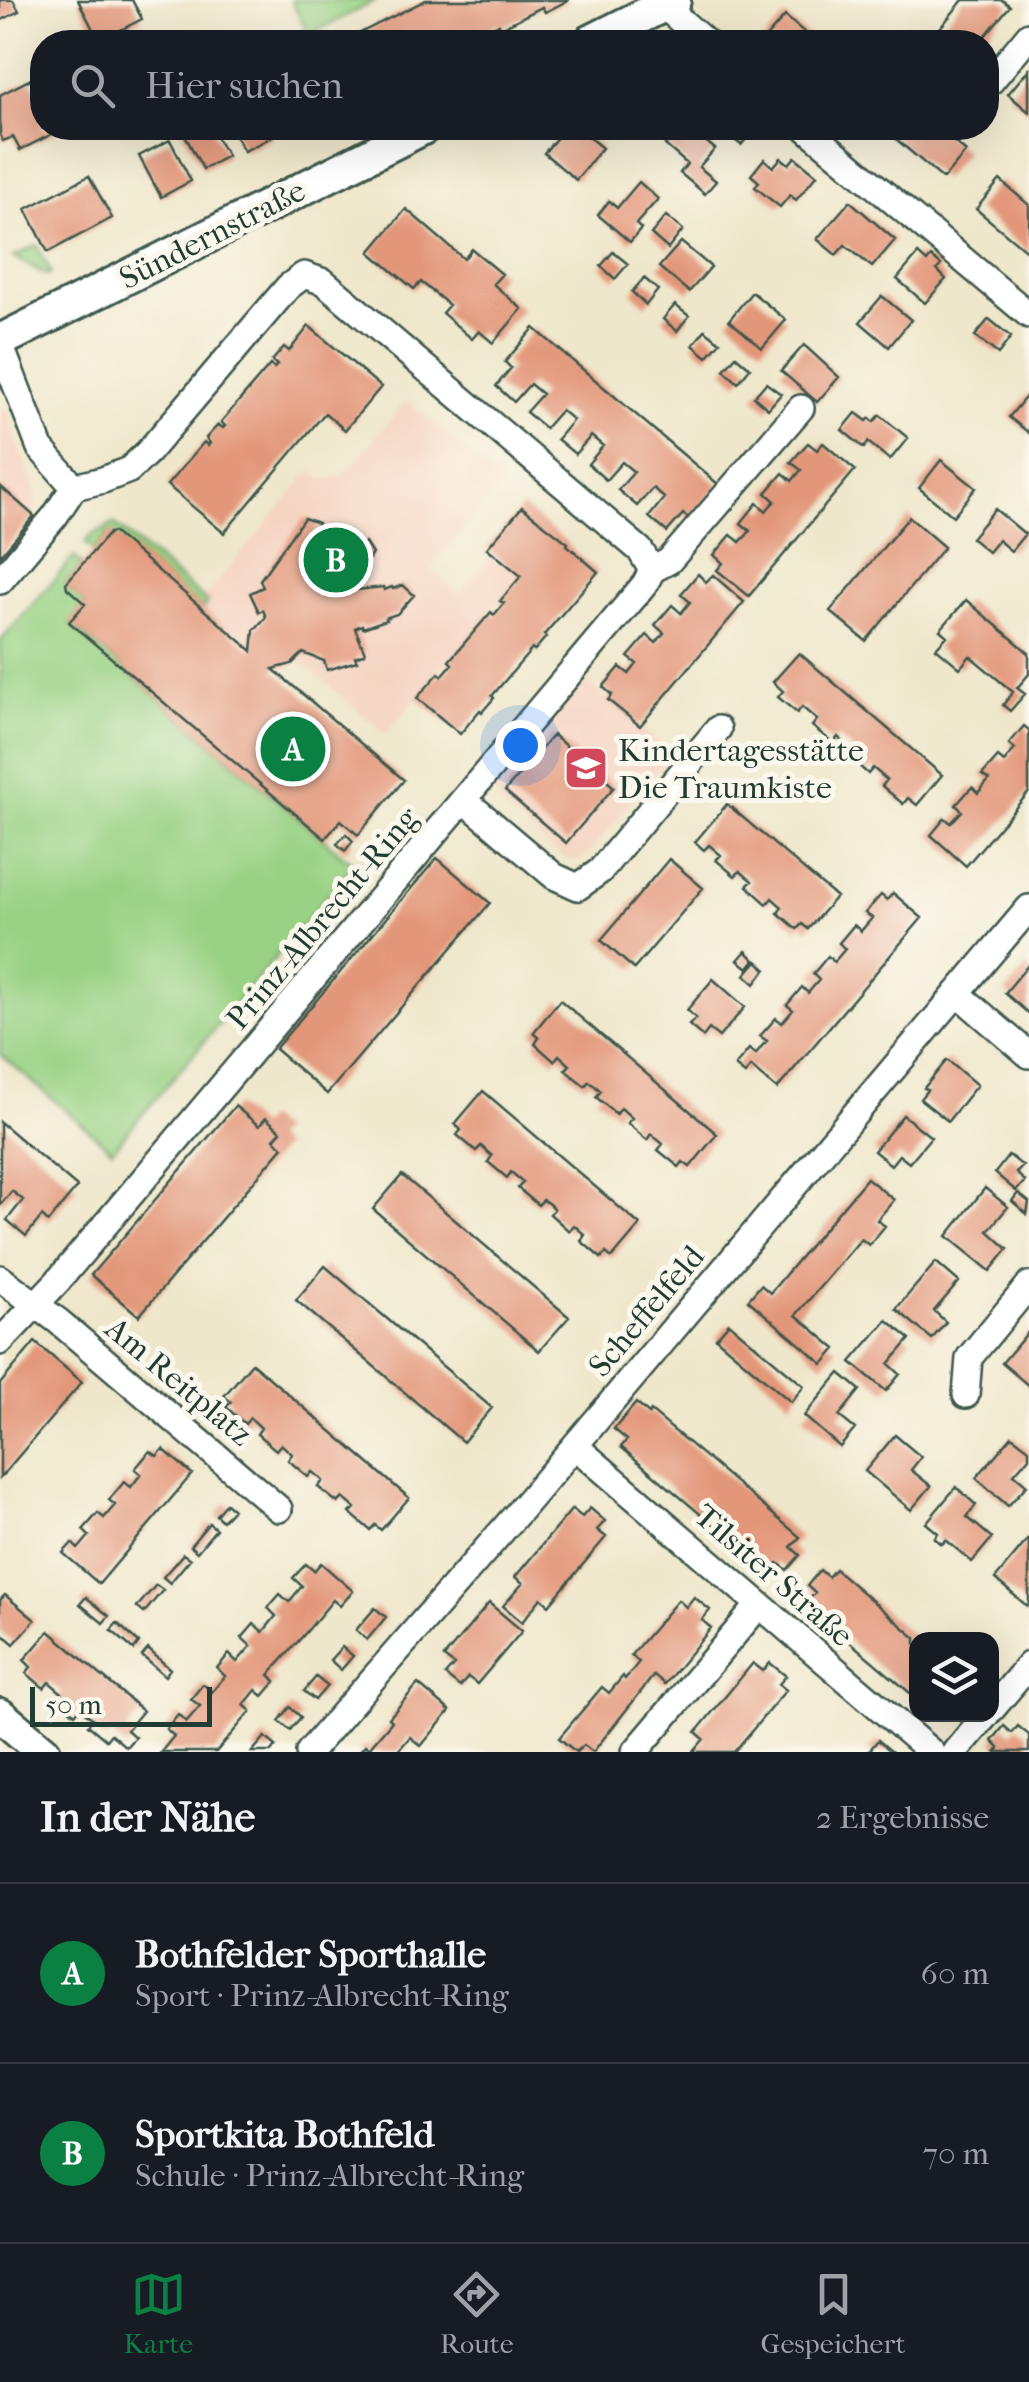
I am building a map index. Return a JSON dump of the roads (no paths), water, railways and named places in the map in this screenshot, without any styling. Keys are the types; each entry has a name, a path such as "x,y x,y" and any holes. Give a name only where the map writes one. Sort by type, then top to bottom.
{"street":[{"path":"614,30 668,3 694,30"},
{"path":"999,71 1029,35"},
{"name":"Sündernstraße","path":"0,342 399,140"},
{"path":"820,140 1029,315"},
{"path":"0,581 55,516 74,487 129,470 288,286 304,276 324,282 640,550 652,570"},
{"path":"0,342 40,448 74,487"},
{"name":"Prinz-Albrecht-Ring","path":"0,1342 57,1282 645,584 652,570 668,561 801,408"},
{"path":"464,800 554,876 578,886 600,871 718,729"},
{"name":"Scheffelfeld","path":"310,1752 575,1446 1029,908"},
{"path":"956,994 1029,1056"},
{"path":"0,1278 35,1304"},
{"path":"966,1395 969,1358 1029,1285"},
{"name":"Am Reitplatz","path":"35,1304 280,1510"},
{"name":"Tilsiter Straße","path":"575,1446 931,1752"},
{"path":"635,1752 759,1605"},
{"path":"999,1700 1029,1666"},
{"path":"0,1715 44,1752"},
{"path":"955,1752 980,1722"}],"place":[{"name":"Sportkita Bothfeld","path":"336,560"},
{"name":"Bothfelder Sporthalle","path":"293,749"},
{"name":"Kindertagesstätte Die Traumkiste","path":"586,768"}]}
